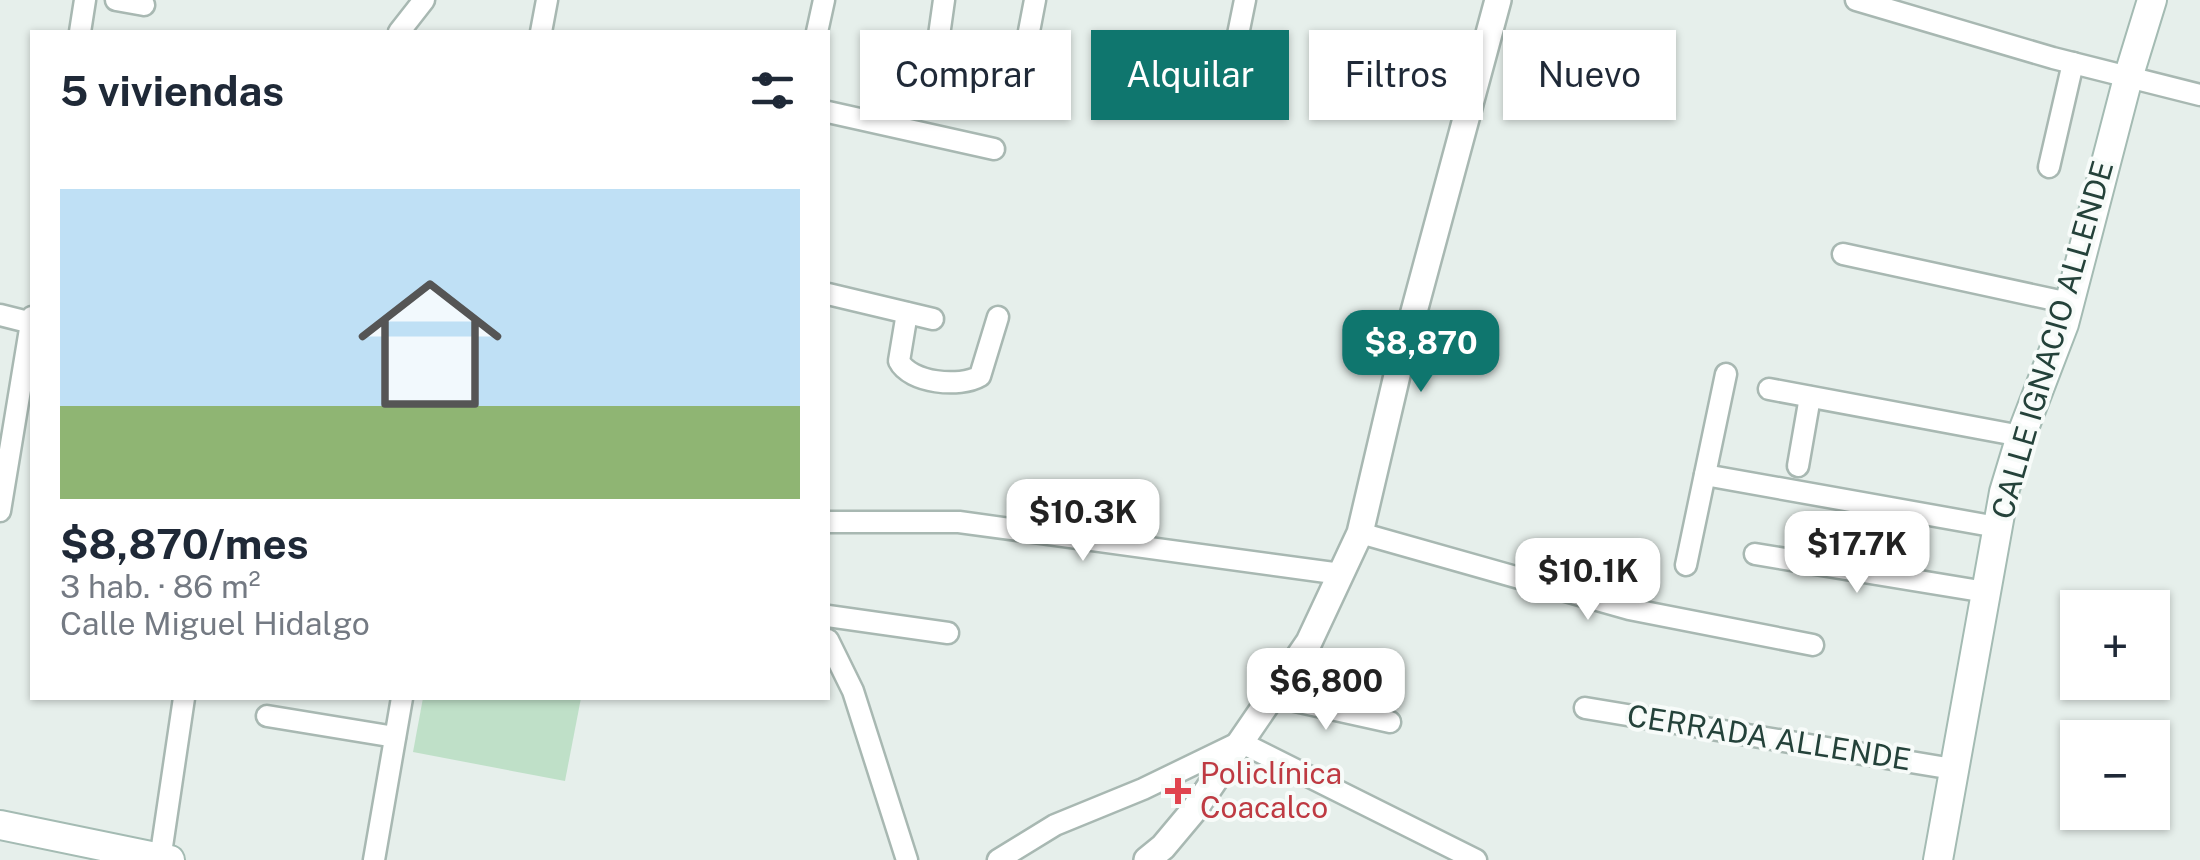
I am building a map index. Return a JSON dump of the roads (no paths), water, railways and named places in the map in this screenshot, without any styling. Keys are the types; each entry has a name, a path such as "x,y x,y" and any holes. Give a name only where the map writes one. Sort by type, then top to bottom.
{"main road":[{"name":"CALLE IGNACIO ALLENDE","path":"1938,860 2011,463 2064,324 2152,0"},
{"path":"0,825 164,859"}],"street":[{"path":"80,30 85,0"},
{"path":"116,0 144,5"},
{"path":"401,30 424,0"},
{"path":"540,30 548,0"},
{"path":"817,30 824,0"},
{"path":"940,30 944,0"},
{"path":"1029,30 1035,0"},
{"path":"1238,30 1244,0"},
{"path":"1147,860 1194,810 1309,642 1360,533 1398,372 1498,0"},
{"path":"1856,0 2200,96"},
{"path":"2050,167 2073,63"},
{"path":"830,112 994,149"},
{"path":"1843,254 2069,303"},
{"path":"830,294 933,319"},
{"path":"906,313 899,361 902,368 910,374 960,384 980,376 998,318"},
{"path":"0,315 30,320"},
{"path":"0,511 5,449 27,382 30,345"},
{"path":"1686,566 1726,374"},
{"path":"1769,389 2021,436"},
{"path":"1798,466 1810,397"},
{"path":"5,449 30,452"},
{"path":"1705,475 1997,527"},
{"path":"830,522 959,522 1341,574"},
{"path":"1360,533 1629,610 1812,645"},
{"path":"1755,554 1986,592"},
{"path":"830,616 948,633"},
{"path":"830,644 853,691 907,860"},
{"path":"1272,696 1390,722"},
{"path":"164,859 184,700"},
{"path":"374,860 402,700"},
{"name":"CERRADA ALLENDE","path":"1585,708 1953,768"},
{"path":"266,716 396,738"},
{"path":"998,860 1055,826 1240,742"},
{"path":"1240,742 1476,860"}],"place":[{"name":"Policlínica Coacalco","path":"1178,791"}]}
